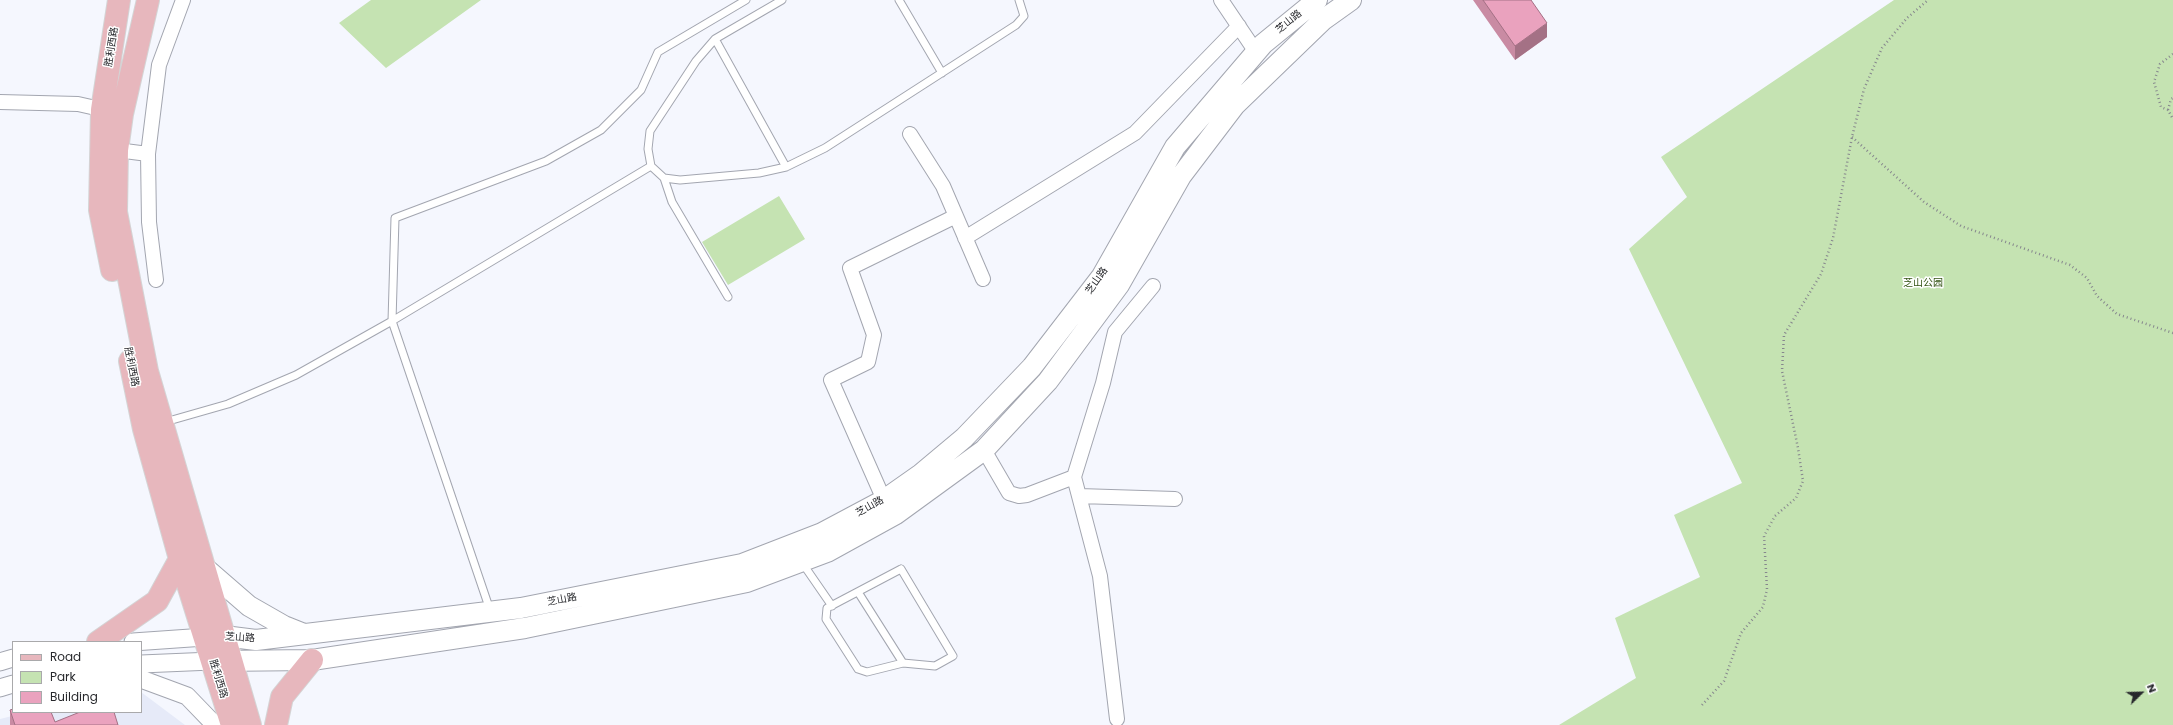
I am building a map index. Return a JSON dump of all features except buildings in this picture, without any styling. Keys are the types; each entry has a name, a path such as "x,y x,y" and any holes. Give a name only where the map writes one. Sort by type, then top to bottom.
{"main road":[{"name":"胜利西路","path":"119,0 112,112 100,210 153,426 180,559 214,637 222,662 232,725"},
{"path":"148,0 112,112 117,150 116,212 147,371 153,426 204,567 214,637"},
{"name":"芝山路","path":"214,637 256,640 521,608 742,564 822,533 884,500 921,474 964,438 1032,367 1102,276 1176,148 1263,44 1317,0"},
{"path":"250,725 222,662 312,660 524,628 747,582 827,552 896,514 984,450 1048,381 1119,285 1181,176 1235,105 1323,20 1351,0"},
{"path":"99,641 157,601 180,559"},
{"path":"204,567 249,606 284,626 304,634"},
{"path":"276,725 282,697 312,660"}],"street":[{"path":"156,280 149,222 148,154 159,65 183,0"},
{"path":"1221,0 1256,52"},
{"path":"965,238 1135,133 1239,26"},
{"path":"0,102 78,104 112,112"},
{"path":"910,134 943,186 983,279"},
{"path":"117,150 148,154"},
{"path":"884,500 831,380 868,362 874,335 850,268 956,216"},
{"path":"1117,719 1100,576 1074,477 1103,383 1115,332 1153,286"},
{"path":"984,450 1009,493 1018,496 1027,495 1074,477"},
{"path":"1079,496 1175,499"},
{"path":"142,641 214,637"},
{"path":"0,662 12,658"},
{"path":"142,664 222,662"},
{"path":"142,679 187,696 215,725"},
{"path":"0,688 12,684"}],"lane":[{"path":"490,612 392,321 394,218 546,161 601,130 641,90 658,52 746,0"},
{"path":"728,297 672,202 664,178 651,166 648,149 650,131 696,62 715,39 782,0"},
{"path":"899,0 942,73"},
{"path":"664,178 680,180 760,173 786,167 826,148 1016,25 1024,16 1019,0"},
{"path":"715,39 786,167"},
{"path":"153,426 228,404 296,375 392,321 651,166"},
{"path":"801,562 832,606"},
{"path":"901,569 953,656 935,666 903,663 867,672 858,669 826,619 827,608 832,606 901,569"},
{"path":"858,592 903,663"}],"path":[{"path":"1702,705 1724,681 1741,633 1764,607 1767,589 1764,536 1775,516 1796,498 1803,481 1798,448 1782,371 1784,335 1821,274 1833,238 1852,137 1864,89 1882,48 1907,18 1928,0"},
{"path":"2173,54 2160,64 2154,82 2161,107 2168,110 2173,119"},
{"path":"2168,110 2171,99 2173,98"},
{"path":"1852,137 1924,202 1961,226 2070,265 2087,278 2097,296 2117,314 2173,333"}],"shaded area":[{"path":"142,693 185,725 0,725 0,719 24,713 142,713"}],"green space":[{"path":"371,0 481,0 386,68 339,23"},
{"name":"芝山公园","path":"1894,0 2173,0 2173,725 1559,725 1636,678 1615,618 1700,577 1674,515 1742,483 1629,249 1687,197 1661,157"},
{"path":"779,196 805,239 728,285 702,242"}]}
